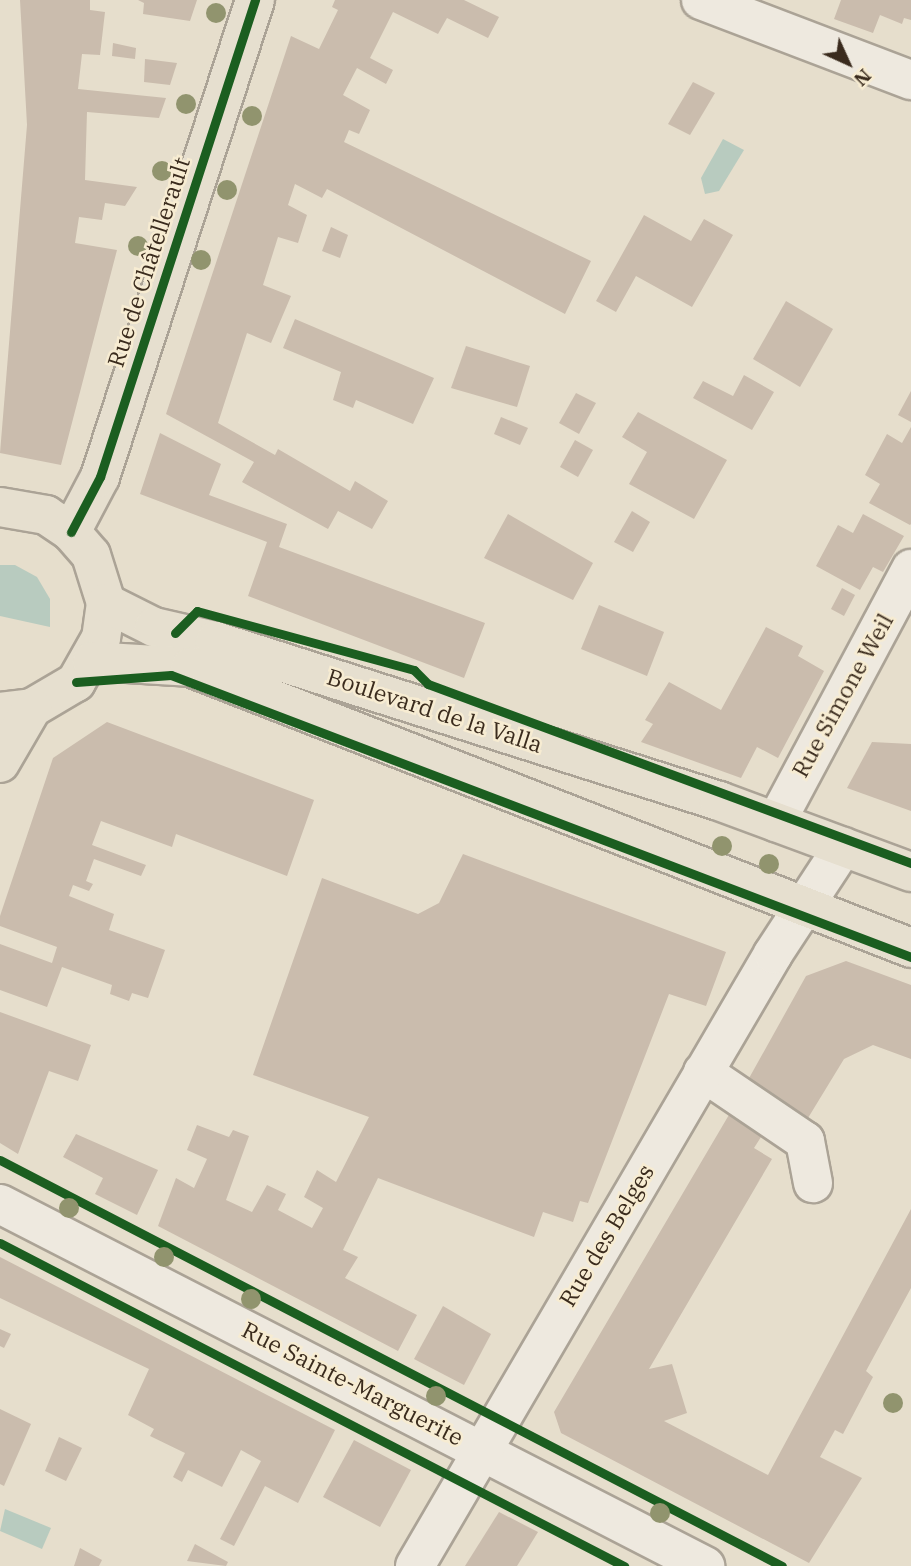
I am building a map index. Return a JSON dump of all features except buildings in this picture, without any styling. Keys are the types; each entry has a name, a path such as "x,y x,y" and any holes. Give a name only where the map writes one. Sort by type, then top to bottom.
{"main road":[{"name":"Rue de Châtellerault","path":"71,532 100,477 255,0"},
{"path":"0,507 46,515 71,532 91,555 106,603 92,661 76,681 16,710 0,763"},
{"name":"Boulevard de la Valla","path":"106,603 154,627 215,641 776,822 911,872"},
{"name":"Boulevard de la Valla","path":"92,661 190,667 911,948"}],"street":[{"path":"701,0 911,80"},
{"name":"Rue Simone Weil","path":"776,822 911,569"},
{"path":"804,907 843,847"},
{"name":"Rue des Belges","path":"415,1566 480,1448 804,907"},
{"path":"703,1072 805,1140 813,1183"},
{"name":"Rue Sainte-Marguerite","path":"0,1204 480,1448 705,1566"}],"shaded area":[{"path":"723,139 744,150 719,191 705,194 701,178"},
{"path":"0,565 15,565 37,577 50,599 50,627 0,616"},
{"path":"5,1509 51,1528 42,1549 0,1531"}],"cycle path":[{"path":"71,532 100,477 255,0"},
{"path":"175,633 197,611 414,670 428,684 911,863"},
{"path":"76,682 171,675 911,957"},
{"path":"0,1160 782,1566"},
{"path":"0,1243 624,1566"}]}
